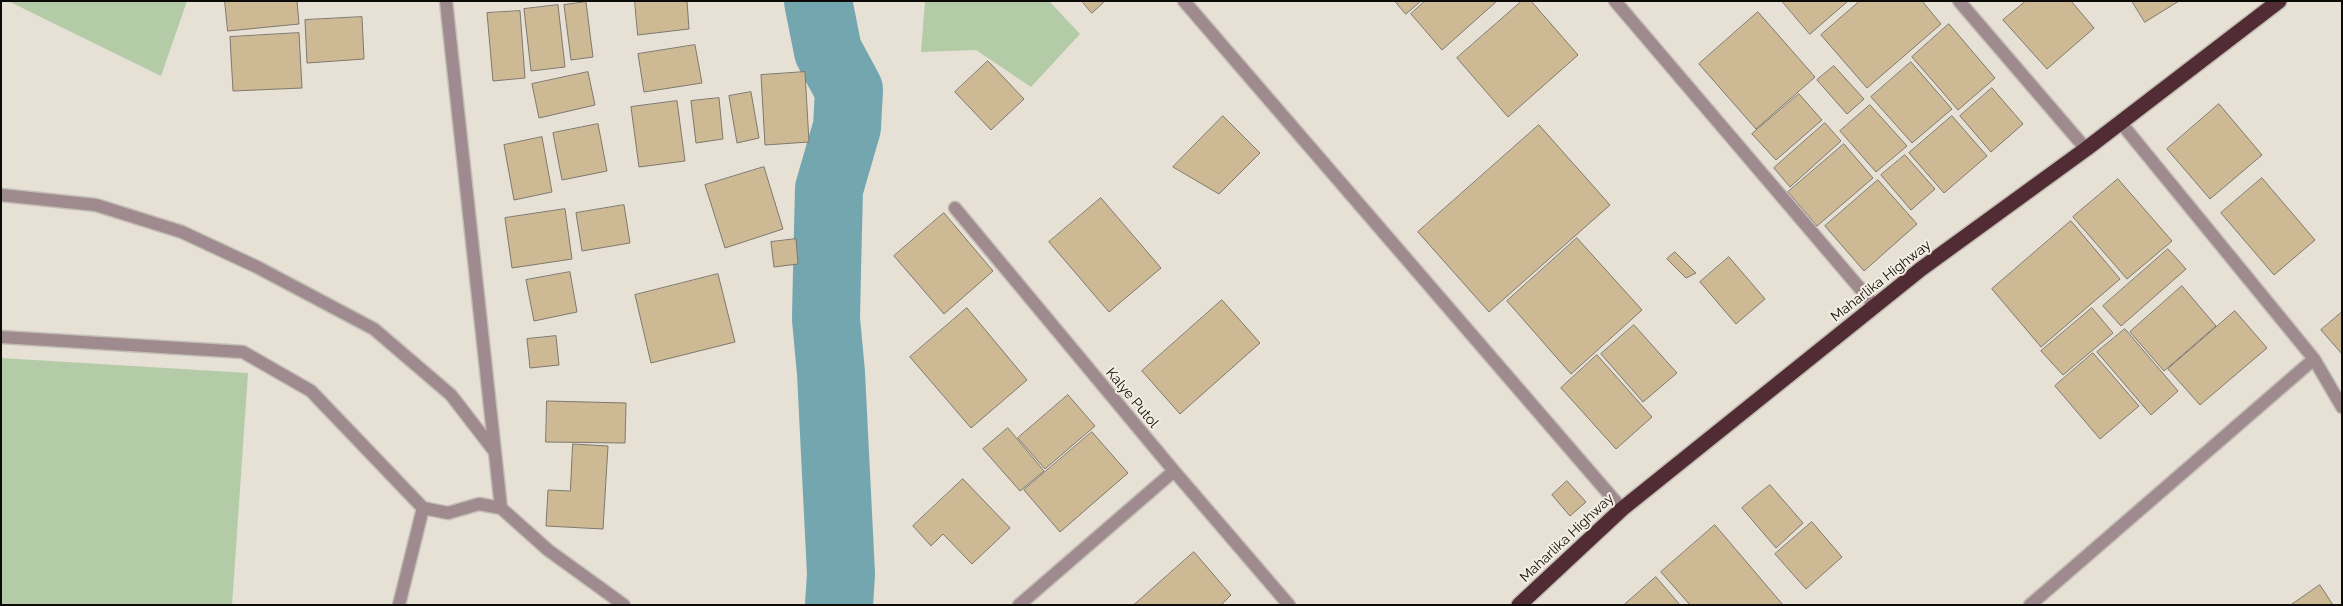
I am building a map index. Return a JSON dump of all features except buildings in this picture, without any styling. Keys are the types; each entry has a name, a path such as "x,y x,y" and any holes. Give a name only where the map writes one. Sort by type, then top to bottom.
{"highway":[{"name":"Maharlika Highway","path":"1519,605 1622,509 1921,269 2086,149 2279,1"}],"street":[{"path":"446,1 501,508"},
{"path":"1184,1 1622,509"},
{"path":"1614,1 1875,306"},
{"path":"1959,1 2086,149"},
{"path":"2121,122 2314,359 2342,407"},
{"path":"1,195 96,205 182,232 257,267 374,329 451,395 494,452"},
{"name":"Kalye Putol","path":"955,208 1174,472 1289,605"},
{"path":"1,337 243,352 311,391 423,508 448,513 478,504 501,508 548,550 624,605"},
{"path":"2030,605 2314,359"},
{"path":"1019,605 1174,472"},
{"path":"399,605 423,508"}],"green space":[{"path":"8,1 187,1 161,76"},
{"path":"925,1 1049,1 1080,34 1031,87 976,50 921,52"},
{"path":"1,358 248,373 232,605 1,605"}],"waterway":[{"path":"818,1 828,51 849,90 847,127 829,189 826,319 831,373 841,574 839,605"}]}
